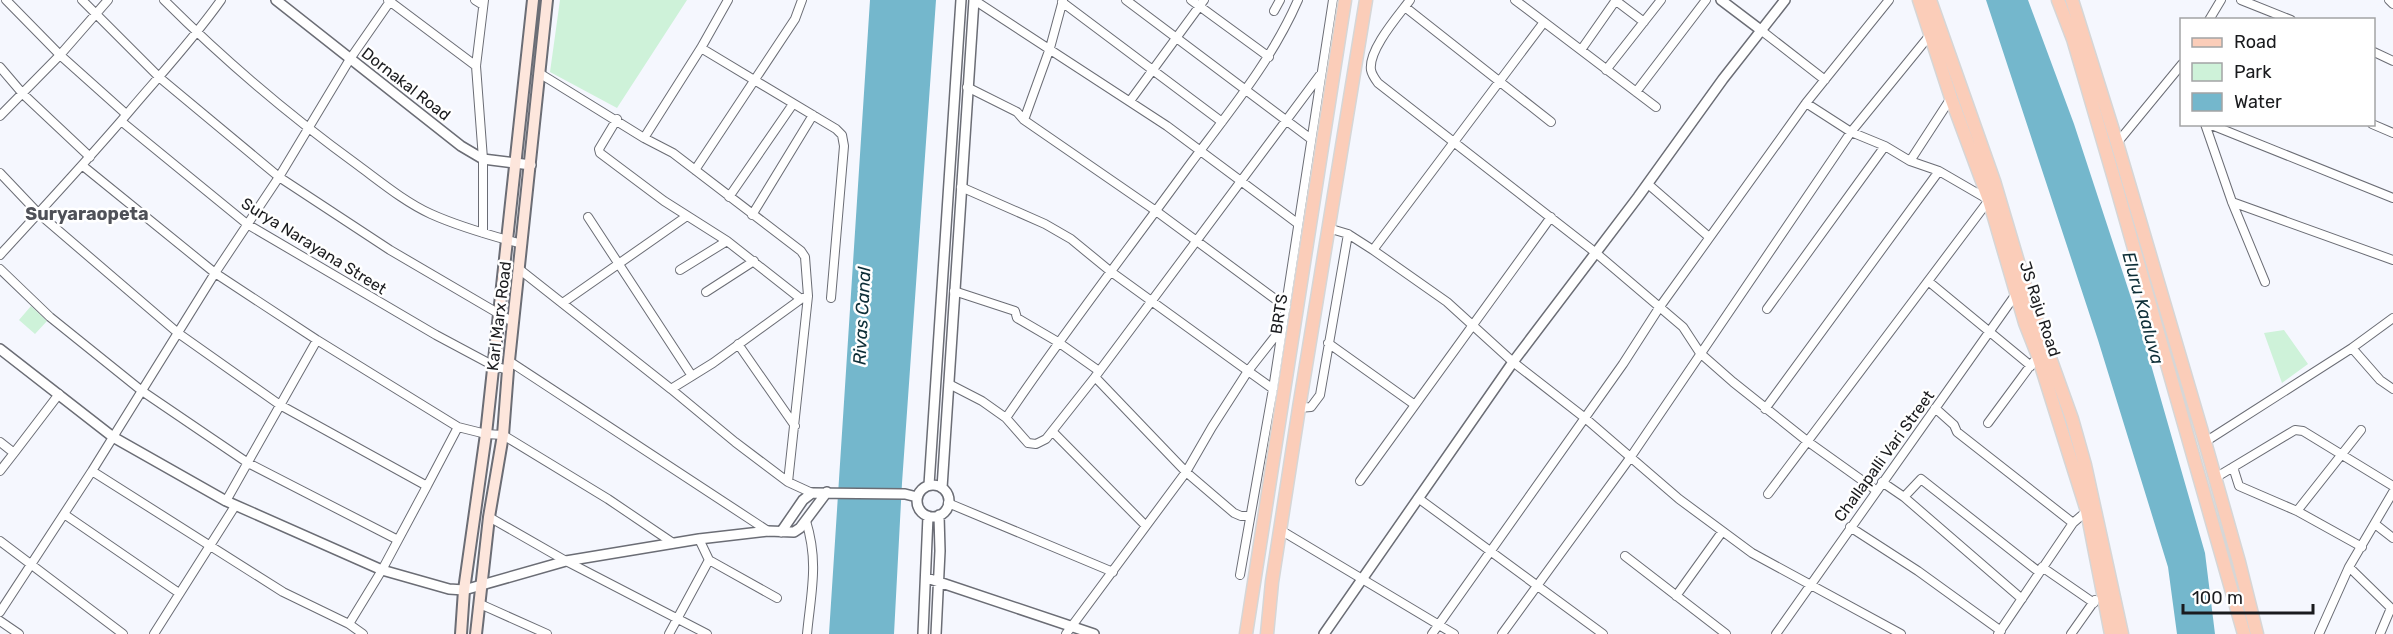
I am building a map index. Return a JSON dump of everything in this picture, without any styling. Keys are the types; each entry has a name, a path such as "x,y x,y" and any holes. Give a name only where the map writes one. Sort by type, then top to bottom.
{"main road":[{"name":"Karl Marx Road","path":"461,634 464,590 494,366 532,0"},
{"name":"Karl Marx Road","path":"477,634 489,517 503,435 508,365 547,0"},
{"name":"BRTS","path":"1246,634 1346,0"},
{"path":"1267,634 1272,582 1282,531 1299,408 1366,0"},
{"name":"JS Raju Road","path":"1919,0 1951,99 1989,200 2034,361 2090,506 2111,634"},
{"name":"JS Raju Road","path":"1930,0 1994,181 2030,302 2072,419 2090,506 2122,634"},
{"path":"2058,0 2073,39 2112,171 2244,634"},
{"path":"2072,0 2117,143 2205,442 2257,634"}],"street":[{"name":"Surya Narayana Street","path":"6,0 124,118 247,224 494,366 508,365 768,531"},
{"path":"82,0 160,78 279,177 390,250 513,322"},
{"path":"0,116 60,55 108,0"},
{"path":"164,0 197,33 307,129 406,200 431,214 522,244"},
{"path":"0,255 83,166 160,78 221,0"},
{"name":"Dornakal Road","path":"276,0 461,146 483,159 531,165"},
{"path":"475,0 484,2 476,66 483,159 483,233"},
{"path":"644,138 728,0"},
{"path":"695,170 795,19 802,0"},
{"path":"929,485 961,0"},
{"path":"942,488 929,485 921,489 917,497 920,511 928,516 939,515 946,509 948,503 947,495 942,488 974,0 1130,101 1297,223"},
{"path":"1126,0 1311,139"},
{"path":"1191,0 1202,3 1269,57"},
{"path":"1274,11 1280,0"},
{"path":"1006,418 1110,271 1246,91 1269,57 1298,0"},
{"path":"1240,575 1273,389 1333,0"},
{"path":"1515,0 1656,107"},
{"path":"1581,50 1616,0 1644,22"},
{"path":"1606,70 1660,0"},
{"path":"1636,92 1706,0"},
{"path":"1721,0 1825,80"},
{"path":"1324,634 1514,362 1648,184 1723,79 1785,0"},
{"path":"1432,634 1806,102 1889,0"},
{"path":"2210,18 2221,0"},
{"path":"2241,0 2286,18"},
{"path":"2389,0 2393,4"},
{"path":"0,612 92,471 215,273 279,177 350,59 390,1 476,66"},
{"path":"1024,120 1050,48 1063,1 1222,122"},
{"path":"1130,101 1202,3"},
{"path":"1551,122 1407,4 1372,57 1370,69 1378,82 1596,253 1683,327 1700,353 1765,409 1876,491"},
{"path":"1373,250 1544,22"},
{"path":"1502,634 1630,458 1851,132 1930,35"},
{"path":"700,48 836,129 842,135 844,146 831,298"},
{"path":"2375,53 2393,61"},
{"path":"0,67 23,94 90,157"},
{"path":"2117,143 2180,67"},
{"path":"539,73 644,138 673,153 801,251 805,257 805,298 795,426 788,482"},
{"path":"950,384 982,401 1006,418 1028,443 1036,444 1053,432 1322,73"},
{"path":"967,87 1017,112 1024,120 1156,211 1286,307"},
{"path":"1910,161 1951,99"},
{"path":"1768,494 1989,200 1939,171 1910,161 1886,146 1851,132 1806,102"},
{"path":"729,197 793,104"},
{"path":"752,215 813,116"},
{"path":"616,119 599,149 600,153 805,298"},
{"path":"2375,125 2393,133"},
{"path":"2208,126 2232,202 2265,282"},
{"path":"2212,126 2393,198"},
{"path":"1767,309 1886,146"},
{"path":"83,166 215,273 317,340 458,426 486,434 503,435 568,477 608,499 673,543"},
{"path":"1765,409 1939,171"},
{"path":"0,173 38,213 178,333 280,405 427,486"},
{"path":"1648,184 1709,237"},
{"path":"961,186 1071,238 1110,271 1273,389"},
{"path":"2232,202 2393,260"},
{"path":"564,302 687,216"},
{"path":"588,217 692,376"},
{"path":"1360,481 1551,217"},
{"path":"1328,228 1348,234 1447,302 1514,362 1722,532 1752,553 1901,634"},
{"path":"1299,408 1311,407 1320,395 1348,234"},
{"path":"681,270 727,241"},
{"path":"706,292 754,261"},
{"path":"0,269 50,317 142,391 249,462 398,540"},
{"path":"519,269 564,302 735,442 788,482 812,492 904,494 917,497"},
{"path":"1928,281 1991,331 2034,361 1988,423"},
{"path":"954,291 1014,311 1017,318 1058,342 1097,374 1186,472 1234,513 1250,516"},
{"name":"Challapalli Vari Street","path":"1776,634 2016,294"},
{"path":"671,389 805,298"},
{"path":"2205,442 2352,348 2393,318"},
{"path":"1066,634 1186,472 1248,372 1281,329"},
{"path":"154,634 209,545 249,462 317,340"},
{"path":"738,344 795,426"},
{"path":"1328,344 1415,405"},
{"path":"2352,348 2380,380 2393,389"},
{"path":"0,349 113,437 231,503 382,570 449,589 464,590 566,561 673,543 768,531 794,532 830,492"},
{"path":"0,471 59,394"},
{"path":"1935,408 1954,425 1958,432 2073,523"},
{"path":"349,624 382,570 458,426"},
{"path":"2215,478 2295,430 2302,431 2393,486"},
{"path":"2297,511 2361,430"},
{"path":"1053,432 1146,526"},
{"path":"0,442 14,453"},
{"path":"2233,467 2239,486 2297,511 2362,547"},
{"path":"92,471 284,592 349,624 363,634"},
{"path":"1904,497 1921,479 2041,569 2094,603"},
{"path":"1882,482 1904,497 2022,599"},
{"path":"781,532 812,492"},
{"path":"2319,634 2349,567 2393,492"},
{"path":"1418,498 1603,634"},
{"path":"948,503 1113,572"},
{"path":"1850,527 1918,571 1999,632 2073,523 2090,506"},
{"path":"63,514 179,593"},
{"path":"936,634 939,515"},
{"path":"923,634 928,516"},
{"path":"489,517 566,561 707,634"},
{"path":"806,521 815,561 807,634"},
{"path":"2375,524 2393,538"},
{"path":"1282,531 1454,634"},
{"path":"1676,596 1722,532"},
{"path":"699,539 709,560 777,598"},
{"path":"0,541 123,634"},
{"path":"1625,556 1726,634"},
{"path":"669,634 709,560"},
{"path":"2349,567 2392,609 2380,634"},
{"path":"927,578 1094,634"},
{"path":"2071,634 2103,589"},
{"path":"480,604 547,634"},
{"path":"0,621 19,634"}],"green space":[{"path":"560,0 687,0 617,108 550,72"},
{"path":"31,306 47,321 35,334 19,320"},
{"path":"2284,330 2308,364 2282,383 2264,333"}],"water":[{"name":"Rivas Canal","path":"870,0 936,0 902,483 894,634 829,634"},
{"path":"1986,0 2028,0 2074,124 2137,316 2205,553 2215,634 2177,634 2168,567 2098,340"}],"district":[{"name":"Suryaraopeta","path":"87,214"}],"water label":[{"name":"Eluru Kaaluva","path":"2143,308"}]}
